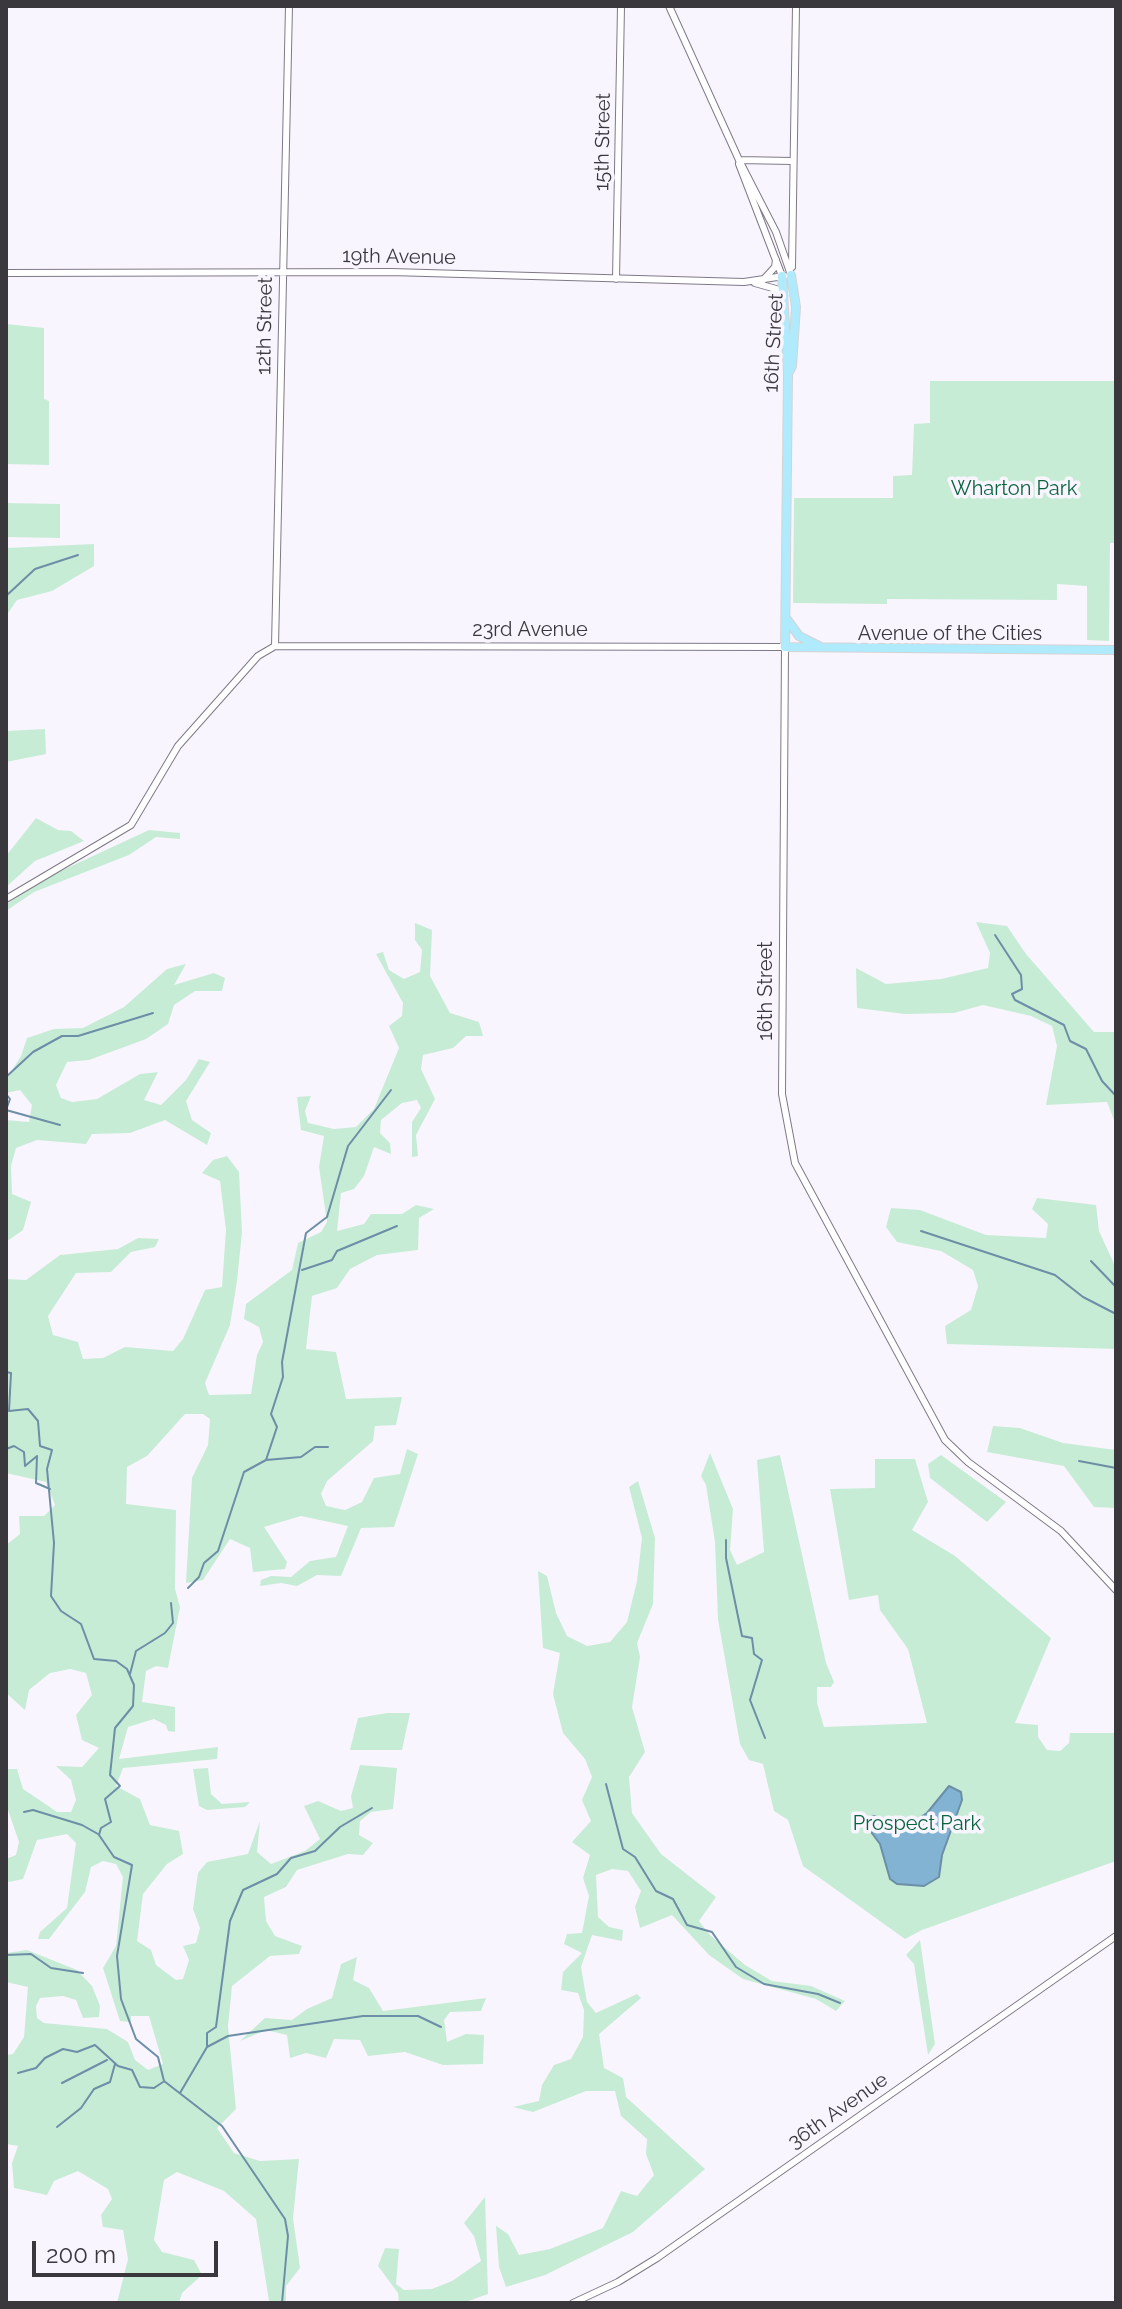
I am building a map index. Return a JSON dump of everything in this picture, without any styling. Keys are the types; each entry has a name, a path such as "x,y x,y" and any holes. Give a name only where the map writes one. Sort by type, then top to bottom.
{"main road":[{"path":"787,276 785,365 788,374"},
{"name":"16th Street","path":"785,647 788,374 792,366 795,320 787,276"},
{"path":"785,617 799,636 825,649"},
{"name":"Avenue of the Cities","path":"785,647 1116,650"}],"street":[{"name":"12th Street","path":"275,646 289,6"},
{"name":"15th Street","path":"616,279 621,6"},
{"path":"669,6 739,160 779,239 787,276"},
{"path":"787,276 792,202 796,6"},
{"path":"739,160 792,161"},
{"path":"739,160 787,276"},
{"path":"763,280 775,267 776,252"},
{"name":"19th Avenue","path":"6,273 282,272 752,282 787,276"},
{"path":"752,282 774,288 785,296"},
{"path":"6,899 64,862 124,832 136,819 163,767 178,746 258,656 275,646"},
{"name":"23rd Avenue","path":"275,646 785,647"},
{"name":"16th Street","path":"785,647 782,1094 795,1163 945,1440 968,1462 1061,1531 1116,1590"},
{"name":"36th Avenue","path":"573,2303 618,2282 686,2238 1116,1936"}],"green space":[{"path":"6,324 44,328 44,399 49,401 49,465 6,464"},
{"name":"Wharton Park","path":"930,381 1116,381 1116,543 1110,543 1109,641 1087,640 1087,586 1057,584 1057,600 887,599 887,604 793,603 794,498 893,498 893,476 912,475 914,424 930,423"},
{"path":"6,503 60,504 60,538 6,537"},
{"path":"94,544 94,566 52,591 17,600 6,616 6,548"},
{"path":"45,729 46,754 6,762 6,731"},
{"path":"36,818 58,830 71,831 84,841 35,861 6,887 6,856"},
{"path":"149,830 180,833 180,839 156,837 129,855 34,892 6,911 6,905 37,882"},
{"path":"976,922 1007,926 1026,954 1094,1032 1116,1032 1116,1125 1107,1102 1046,1105 1057,1046 1052,1026 1031,1016 983,1005 954,1013 905,1014 857,1008 856,968 886,984 941,979 988,968 990,953"},
{"path":"415,923 432,930 430,976 450,1013 479,1022 483,1036 466,1036 453,1048 423,1055 421,1069 435,1099 416,1135 418,1156 412,1157 412,1122 421,1108 417,1100 402,1103 381,1120 380,1133 390,1143 391,1154 374,1147 364,1176 354,1189 341,1193 337,1231 364,1224 371,1214 402,1214 416,1205 434,1209 419,1218 418,1250 377,1255 350,1269 337,1288 312,1296 306,1349 336,1352 346,1399 402,1397 396,1425 375,1426 373,1441 327,1481 321,1494 326,1506 345,1510 362,1502 374,1478 400,1474 407,1449 418,1454 394,1527 361,1528 341,1576 317,1575 297,1586 281,1583 260,1586 261,1580 271,1576 291,1577 310,1561 336,1557 348,1526 301,1516 264,1527 287,1562 285,1569 253,1572 250,1548 230,1539 203,1580 186,1583 192,1478 208,1445 210,1419 203,1414 185,1414 147,1456 127,1467 126,1504 176,1510 175,1589 180,1607 168,1668 156,1666 146,1671 142,1702 175,1707 175,1732 168,1731 166,1725 154,1719 128,1727 119,1759 218,1747 217,1759 123,1768 116,1786 140,1799 150,1825 179,1831 183,1854 167,1864 143,1894 137,1941 151,1950 156,1965 176,1980 183,1979 189,1960 183,1946 196,1943 200,1928 193,1909 198,1873 207,1862 248,1854 260,1821 257,1852 271,1864 305,1851 320,1839 304,1806 318,1801 341,1811 353,1808 351,1796 360,1765 397,1768 393,1809 371,1812 360,1821 359,1835 373,1843 363,1855 348,1854 297,1870 286,1887 264,1897 266,1921 275,1936 302,1946 299,1954 270,1956 232,1986 228,2026 236,2109 217,2128 234,2153 260,2161 299,2159 293,2218 300,2268 286,2286 286,2303 264,2303 269,2301 256,2219 224,2191 177,2172 164,2180 154,2240 162,2252 194,2260 202,2275 182,2293 179,2303 117,2303 128,2259 123,2230 103,2227 101,2215 112,2199 108,2189 78,2171 54,2181 47,2195 14,2188 12,2163 18,2146 6,2144 6,2055 13,2054 24,2037 28,1987 6,1982 6,1953 27,1950 77,1970 92,1986 100,2006 99,2017 83,2018 76,2000 63,1996 40,1998 36,2006 37,2018 44,2023 107,2029 128,2042 135,2060 148,2070 163,2064 149,2016 131,2016 131,2022 120,2021 103,1968 116,1946 123,1877 116,1864 103,1861 91,1867 85,1892 49,1939 38,1939 40,1932 67,1908 76,1843 67,1834 37,1840 23,1879 9,1882 6,1879 6,1859 16,1855 19,1842 6,1804 6,1769 17,1769 23,1789 57,1812 71,1812 76,1800 71,1780 56,1766 82,1767 99,1748 82,1740 76,1715 92,1695 86,1673 70,1669 50,1673 29,1690 25,1710 6,1693 6,1545 20,1534 19,1516 44,1516 55,1505 46,1482 6,1473 6,1279 26,1280 60,1255 118,1249 138,1238 159,1239 155,1247 131,1252 111,1272 76,1273 48,1316 53,1335 78,1342 83,1359 103,1358 125,1347 173,1351 183,1339 205,1290 222,1287 226,1230 220,1181 202,1173 213,1160 227,1156 239,1172 242,1232 230,1325 205,1383 209,1395 251,1394 257,1355 263,1342 259,1327 244,1319 246,1304 292,1270 298,1243 321,1232 327,1222 319,1167 324,1136 301,1130 297,1097 311,1096 305,1111 308,1123 334,1129 356,1127 374,1109 399,1048 389,1026 402,1016 403,1003 376,954 383,952 389,970 404,979 420,972 422,950 415,940"},
{"path":"186,964 174,985 214,973 225,978 222,991 195,991 174,1005 168,1024 146,1039 89,1060 67,1062 56,1085 61,1098 72,1102 97,1099 140,1074 158,1072 144,1100 161,1105 186,1080 199,1059 210,1062 186,1101 192,1120 211,1133 207,1145 165,1120 130,1133 92,1134 86,1144 37,1140 16,1148 11,1166 12,1194 31,1202 23,1230 6,1242 6,1120 29,1122 32,1105 20,1090 6,1093 6,1080 21,1056 27,1038 54,1029 83,1028 124,1007 167,969"},
{"path":"1037,1198 1096,1205 1099,1231 1116,1268 1116,1349 947,1344 945,1326 971,1310 978,1286 973,1270 941,1251 897,1242 886,1227 891,1208 920,1210 986,1235 1046,1238 1048,1224 1032,1209"},
{"path":"993,1426 1020,1428 1063,1443 1116,1450 1116,1508 1094,1507 1064,1466 987,1452"},
{"name":"Prospect Park","path":"710,1453 733,1509 730,1550 737,1565 764,1552 757,1460 780,1455 826,1663 834,1682 831,1687 817,1687 817,1703 824,1727 927,1723 908,1649 880,1610 878,1595 849,1600 830,1489 875,1488 875,1459 915,1459 928,1502 912,1530 955,1556 1051,1638 1015,1723 1038,1725 1038,1737 1047,1750 1060,1751 1069,1743 1070,1733 1116,1733 1116,1861 922,1930 905,1939 803,1866 788,1820 774,1811 763,1764 749,1760 740,1744 718,1619 715,1542 706,1485 701,1476"},
{"path":"941,1455 1006,1502 987,1522 930,1478 928,1464"},
{"path":"638,1481 655,1538 653,1604 637,1643 640,1657 632,1707 645,1752 629,1777 632,1813 661,1854 716,1897 699,1921 710,1935 745,1965 772,1981 811,1986 845,2001 836,2011 816,1999 743,1979 709,1955 672,1915 640,1928 635,1907 641,1891 628,1871 612,1869 596,1875 598,1917 609,1927 623,1930 622,1941 592,1935 581,1967 587,2002 596,2013 637,1994 641,1998 599,2034 604,2068 623,2078 626,2097 705,2169 633,2232 545,2275 506,2287 499,2267 496,2226 508,2234 519,2255 550,2249 603,2228 621,2191 637,2196 654,2175 646,2154 647,2139 621,2116 615,2091 586,2091 533,2112 513,2107 539,2101 542,2085 554,2065 571,2059 583,2037 584,2010 578,1993 561,1990 563,1972 582,1953 564,1944 567,1934 582,1933 589,1896 583,1878 590,1855 572,1842 591,1821 582,1800 592,1777 585,1759 563,1733 553,1694 560,1653 543,1648 538,1571 547,1576 556,1613 567,1636 587,1646 610,1642 627,1622 637,1581 642,1538 629,1487"},
{"path":"410,1713 402,1750 350,1750 358,1718"},
{"path":"208,1768 211,1794 222,1804 250,1802 245,1807 207,1810 199,1806 193,1769"},
{"path":"920,1940 935,2044 928,2055 914,1964 906,1955"},
{"path":"357,1957 353,1980 369,1988 383,2011 486,1998 481,2011 450,2012 444,2020 447,2042 466,2034 484,2035 483,2064 443,2065 405,2052 368,2056 360,2040 334,2039 326,2058 306,2053 290,2058 287,2035 266,2030 240,2041 265,2018 292,2020 307,2009 332,1998 341,1964"},
{"path":"485,2197 488,2294 463,2303 399,2303 398,2293 378,2266 385,2248 399,2249 396,2284 404,2290 432,2289 452,2281 481,2261 474,2236 464,2223"}],"water":[{"path":"949,1786 961,1792 962,1800 942,1855 939,1877 924,1886 897,1884 890,1879 880,1844 863,1821 873,1816 910,1824 927,1813"}],"waterway":[{"path":"6,596 35,569 78,555"},
{"path":"995,935 1021,975 1022,989 1012,994 1015,1000 1064,1025 1070,1041 1086,1049 1102,1081 1116,1096"},
{"path":"6,1077 33,1052 62,1036 78,1036 153,1013"},
{"path":"188,1588 199,1577 204,1563 218,1551 244,1472 266,1460 277,1427 271,1414 283,1377 282,1362 306,1233 327,1217 348,1146 391,1090"},
{"path":"6,1094 10,1099 6,1110"},
{"path":"6,1110 60,1125"},
{"path":"302,1270 332,1260 337,1251 397,1226"},
{"path":"921,1231 1055,1275 1083,1297 1116,1314"},
{"path":"1091,1261 1116,1287"},
{"path":"6,1372 11,1373 9,1411 28,1409 38,1421 40,1446 52,1450 47,1469 54,1543 51,1596 61,1611 81,1624 94,1659 116,1661 127,1669 134,1685 133,1706 115,1728 110,1775 120,1786 105,1799 111,1822 101,1828 99,1835 114,1857 132,1865 117,1956 121,1999 136,2039 158,2057 164,2081 222,2126 285,2219 288,2236 282,2303"},
{"path":"6,1449 14,1446 24,1452 25,1466 37,1456 36,1483 50,1489"},
{"path":"266,1460 301,1457 315,1447 328,1447"},
{"path":"1079,1461 1116,1468"},
{"path":"726,1540 726,1558 742,1636 752,1638 754,1654 762,1660 750,1700 765,1738"},
{"path":"130,1674 136,1651 165,1633 173,1623 171,1603"},
{"path":"606,1784 623,1849 635,1857 656,1891 673,1899 687,1925 712,1932 736,1967 764,1984 818,1994 840,2003"},
{"path":"207,2047 207,2033 216,2027 230,1921 243,1890 277,1874 291,1858 315,1851 340,1827 372,1808"},
{"path":"24,1812 33,1810 82,1825 98,1834"},
{"path":"6,1955 31,1954 51,1968 83,1973"},
{"path":"180,2093 207,2047 228,2036 363,2016 418,2016 441,2027"},
{"path":"18,2073 36,2068 45,2058 63,2049 77,2052 95,2045 118,2066 132,2070 140,2087 154,2088 163,2082"},
{"path":"62,2083 107,2060"},
{"path":"57,2127 81,2108 94,2089 110,2082 115,2064"}]}
